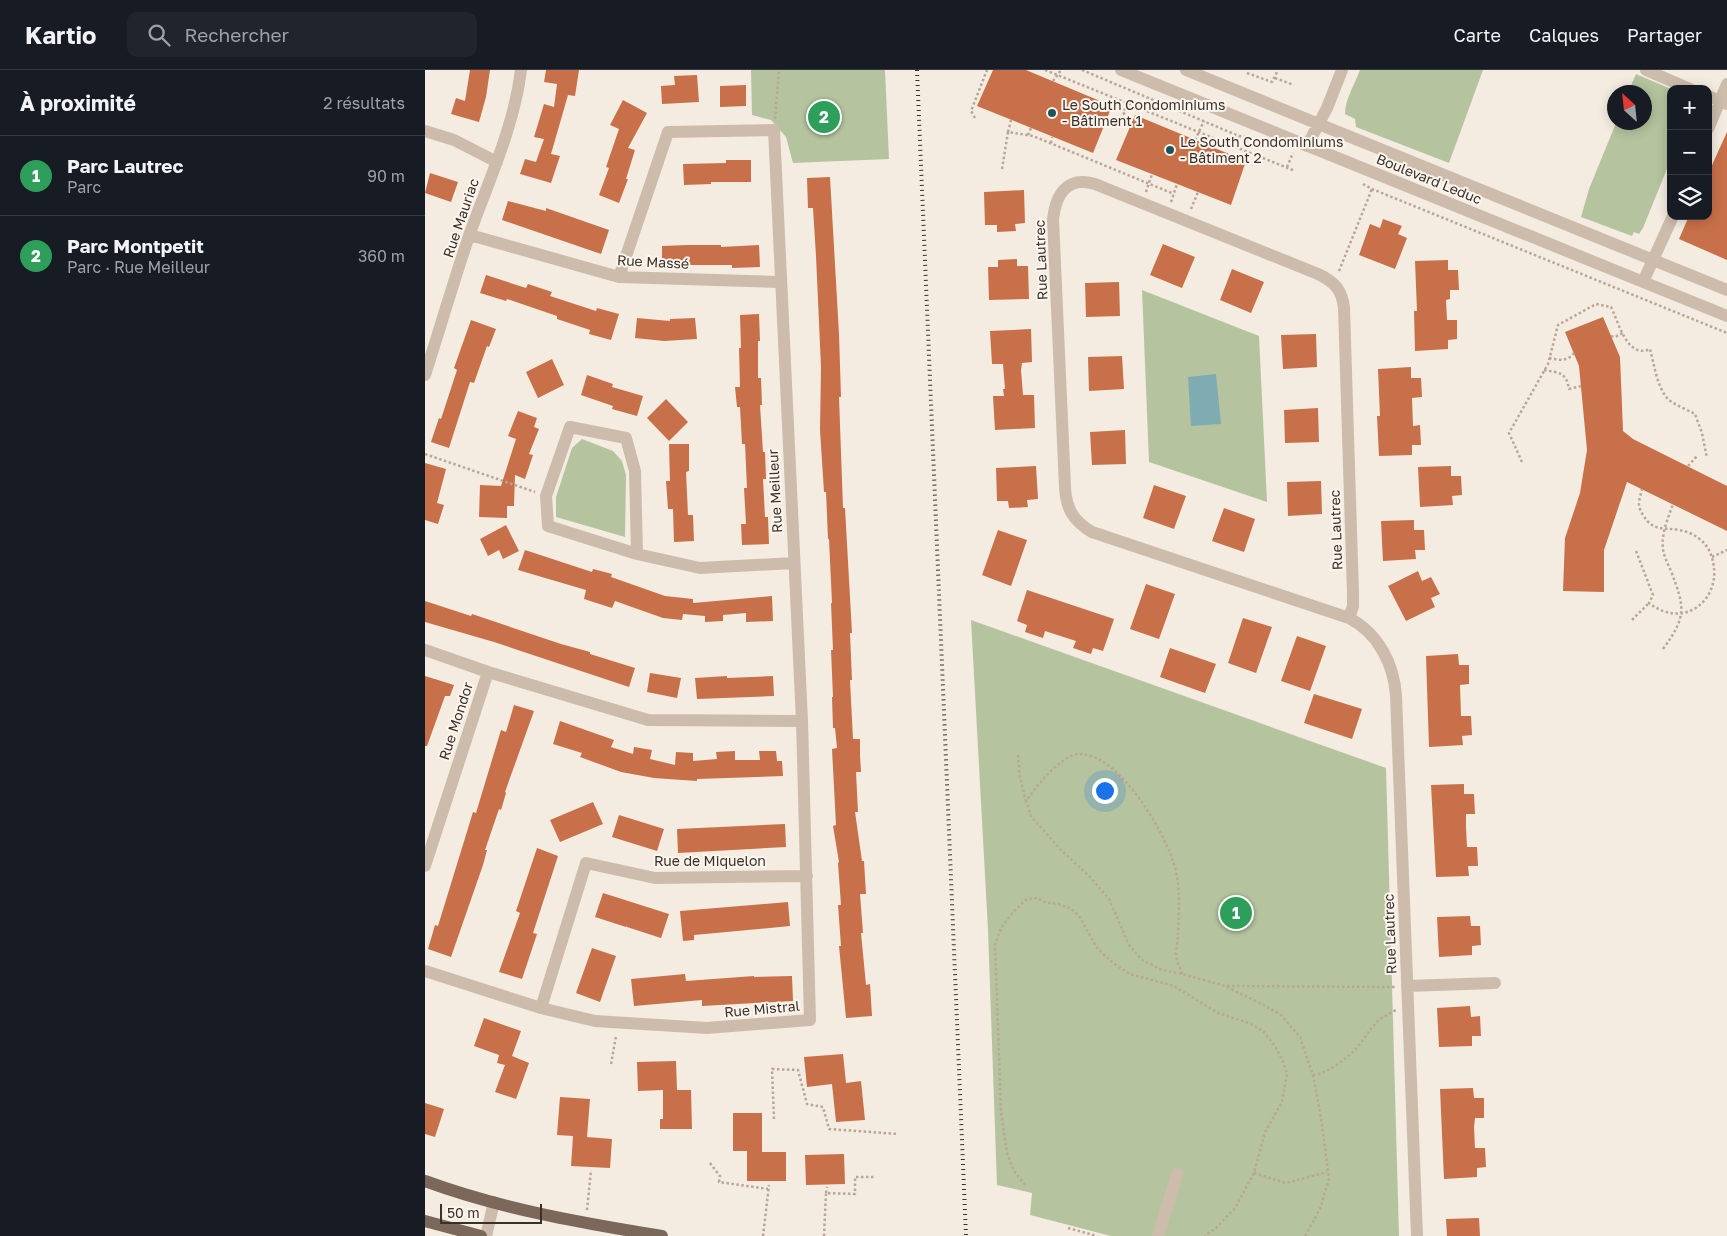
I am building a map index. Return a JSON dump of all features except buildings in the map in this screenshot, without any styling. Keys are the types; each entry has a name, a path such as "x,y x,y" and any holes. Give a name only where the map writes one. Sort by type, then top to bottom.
{"main road":[{"path":"425,1181 494,1202 561,1218 662,1236"},
{"path":"425,1221 481,1236"}],"street":[{"name":"Rue Mauriac","path":"425,375 470,234 497,162 518,92 521,70"},
{"name":"Boulevard Leduc","path":"1121,70 1727,316"},
{"name":"Boulevard Leduc","path":"1186,70 1727,290"},
{"path":"1307,146 1327,108 1342,70"},
{"path":"1645,70 1681,85"},
{"path":"1712,117 1718,100 1727,84"},
{"path":"619,277 668,132 773,130"},
{"name":"Rue Meilleur","path":"773,130 802,720"},
{"path":"425,132 454,140 497,162"},
{"name":"Rue Lautrec","path":"1349,618 1353,606 1353,593 1344,308 1340,292 1332,282 1318,274 1089,182 1079,182 1070,185 1060,194 1056,201 1053,219 1065,487 1069,509 1079,523 1092,532 1349,618 1363,627 1380,646 1392,668 1395,682 1402,987 1417,1236"},
{"path":"1643,282 1671,220"},
{"name":"Rue Massé","path":"470,234 619,277 780,282"},
{"path":"637,554 635,471 626,438 570,427 546,496 548,526 637,554 700,568 794,563"},
{"path":"425,650 488,672 648,720 802,720"},
{"name":"Rue Mondor","path":"425,866 488,672"},
{"name":"Rue Mistral","path":"425,971 541,1008 595,1020 707,1028 810,1020 802,720"},
{"name":"Rue de Miquelon","path":"541,1008 586,863 655,878 807,876"},
{"path":"1402,987 1495,982"},
{"path":"1158,1236 1177,1174"},
{"path":"486,1236 494,1202"}],"path":[{"path":"773,130 779,89 779,70"},
{"path":"975,118 971,111 987,70"},
{"path":"1045,70 1295,171"},
{"path":"1053,82 1061,70"},
{"path":"1082,70 1239,136 1258,139"},
{"path":"1247,73 1272,82 1275,78 1275,72"},
{"path":"1275,78 1294,85"},
{"path":"1127,119 1123,112 1129,103"},
{"path":"1002,169 1011,120"},
{"path":"1195,140 1204,121"},
{"path":"1028,135 1031,128"},
{"path":"1008,132 1028,135 1051,143 1174,194 1177,184"},
{"path":"1051,143 1053,137"},
{"path":"1286,150 1293,153 1287,167"},
{"path":"1149,183 1152,174"},
{"path":"1362,183 1372,190 1727,333"},
{"path":"1338,273 1372,190"},
{"path":"1186,221 1198,192"},
{"path":"1521,462 1509,433 1544,370 1559,325 1596,304 1611,307 1627,342 1636,350 1644,352 1650,349 1660,383 1667,397 1695,414 1702,433 1707,458"},
{"path":"1611,336 1615,337 1623,333"},
{"path":"1549,358 1561,361 1570,358 1574,353"},
{"path":"1544,370 1560,373 1567,379 1569,389 1581,386"},
{"path":"425,454 546,496"},
{"path":"1688,466 1697,456"},
{"path":"1642,489 1639,505 1647,522 1656,528 1679,530 1692,534 1703,541 1711,552 1715,566 1714,584 1708,596 1698,607 1682,615 1667,614 1649,603"},
{"path":"1663,649 1676,631 1683,607 1663,549 1665,529 1673,504"},
{"path":"1712,557 1727,550"},
{"path":"1632,620 1649,603 1653,595 1636,551"},
{"path":"1026,801 1035,787 1059,764 1077,754 1095,756 1108,764 1134,791 1157,825 1174,862 1179,893 1177,958 1182,974"},
{"path":"1018,755 1020,778 1031,816 1060,849 1089,876 1109,900 1129,945 1142,960 1162,970 1225,986 1264,1005 1281,1015 1300,1037 1313,1075 1329,1178 1320,1210 1305,1236"},
{"path":"1025,1184 1014,1171 1007,1153 1001,1112 995,945 1001,928 1014,911 1027,899 1037,898 1047,903 1070,908 1079,916 1097,948 1113,964 1130,974 1174,986 1218,1014 1249,1022 1263,1031 1275,1046 1283,1061 1287,1074 1282,1102 1265,1132 1254,1173 1235,1208 1216,1228 1205,1236"},
{"path":"1225,986 1402,987"},
{"path":"1313,1075 1318,1075 1331,1069 1358,1047 1369,1030 1378,1021 1397,1009"},
{"path":"611,1064 618,1022"},
{"path":"774,1119 772,1068 797,1070 807,1104 823,1107 829,1129 898,1134"},
{"path":"710,1162 719,1176 719,1182 769,1186 763,1236"},
{"path":"587,1210 591,1170"},
{"path":"1254,1173 1286,1183 1328,1172"},
{"path":"826,1193 855,1194 855,1177 874,1177"},
{"path":"824,1236 827,1187"},
{"path":"1068,1228 1097,1236"}],"green space":[{"path":"751,70 885,70 889,159 793,163 786,137 771,120 752,115"},
{"path":"1360,70 1483,70 1449,163 1356,127 1355,119 1345,114 1345,108"},
{"path":"1636,74 1667,87 1667,169 1643,228 1639,234 1634,232 1632,236 1581,217 1589,189 1613,130 1652,130 1652,85 1631,85"},
{"path":"1142,290 1259,336 1267,502 1149,462"},
{"path":"582,439 613,451 622,461 626,475 625,537 556,517 556,497 572,448"},
{"path":"971,620 1386,768 1399,1236 1111,1236 1030,1215 1032,1193 997,1185 988,930"}],"water":[{"path":"1216,374 1221,424 1191,426 1188,377"}],"railway":[{"path":"917,70 966,1236"}],"place":[{"name":"Le South Condominiums - Bâtiment 1","path":"1052,113"},
{"name":"Parc Montpetit","path":"824,117"},
{"name":"Le South Condominiums - Bâtiment 2","path":"1170,150"},
{"name":"Parc Lautrec","path":"1236,913"}]}
